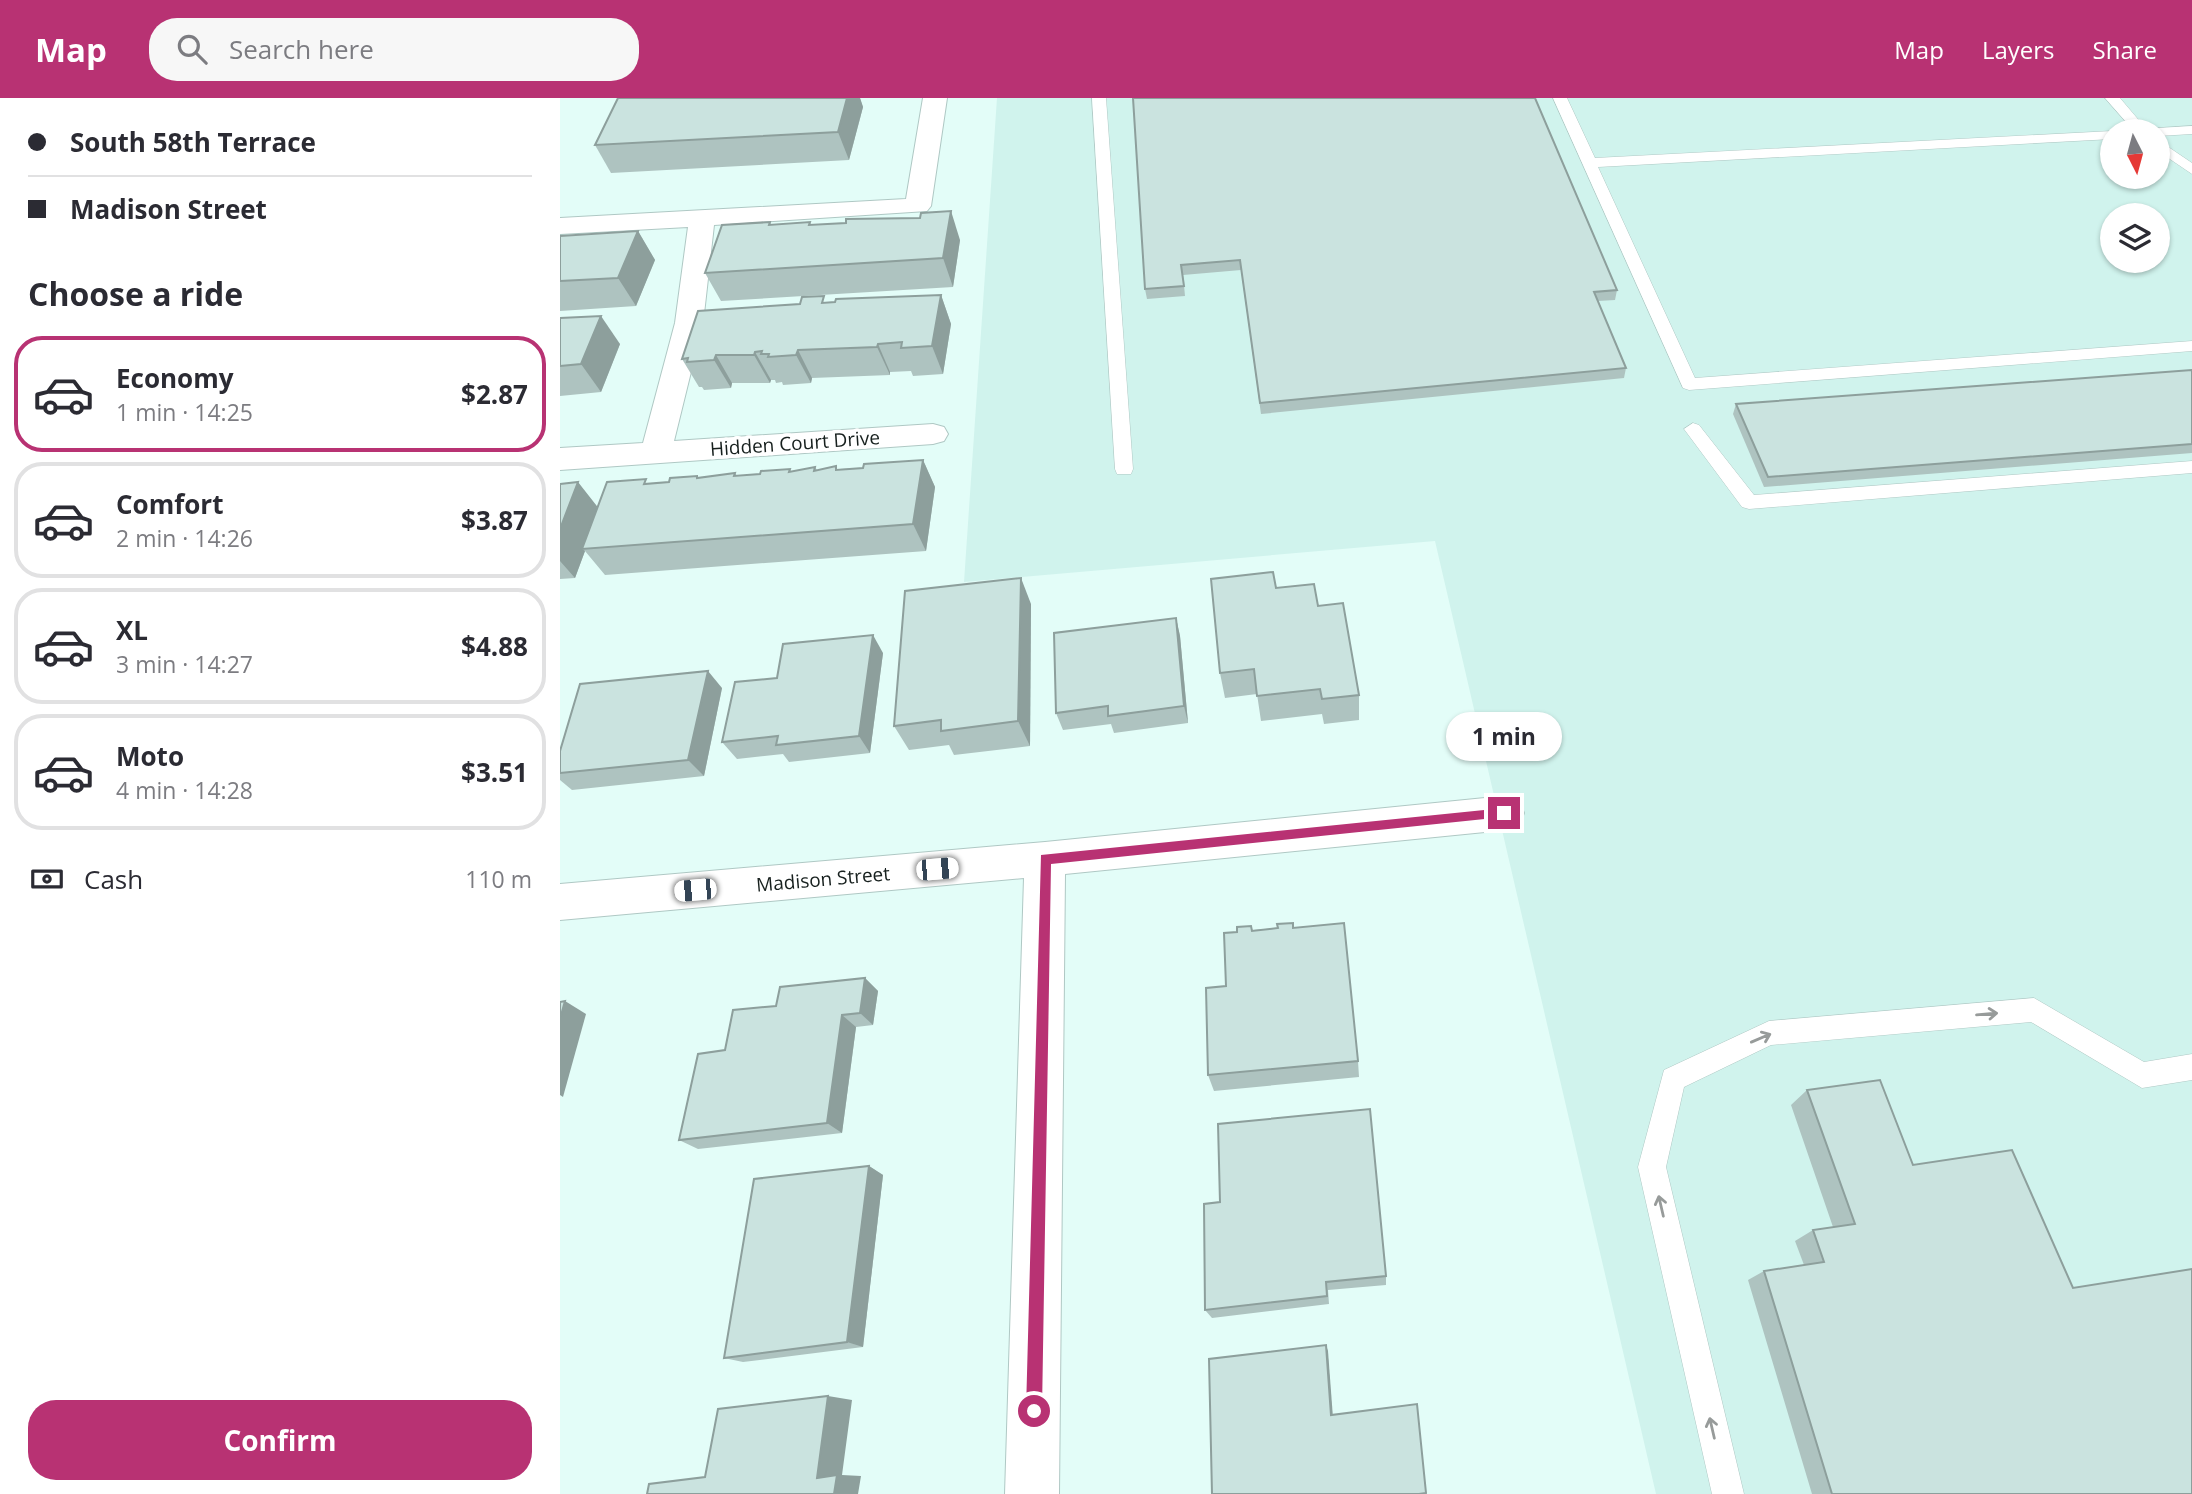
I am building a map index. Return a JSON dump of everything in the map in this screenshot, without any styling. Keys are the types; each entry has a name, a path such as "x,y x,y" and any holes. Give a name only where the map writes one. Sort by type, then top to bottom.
{"street":[{"path":"560,226 918,206 935,98"},
{"path":"656,452 690,323 702,218"},
{"name":"Hidden Court Drive","path":"560,459 933,433"},
{"name":"Madison Street","path":"560,902 1045,859 1504,813"},
{"path":"1032,1494 1045,859"}],"lane":[{"path":"1099,98 1124,469"},
{"path":"1560,98 1689,384 2192,346"},
{"path":"2112,98 2130,119"},
{"path":"2170,131 2192,130"},
{"path":"1589,163 2100,136"},
{"path":"2170,153 2192,170"},
{"path":"1693,429 1749,502 2192,467"},
{"path":"1728,1494 1651,1167 1674,1079 1769,1033 2034,1010 2142,1075 2192,1067"}],"shaded area":[{"path":"997,98 2192,98 2192,1494 1656,1494 1435,541 964,582"}],"building":[{"path":"618,98 847,98 838,132 595,145"},
{"path":"1133,98 1535,98 1617,290 1594,292 1626,368 1260,403 1240,260 1181,265 1184,286 1145,289"},
{"path":"951,211 943,258 705,273 722,225 770,222 769,225 846,223 846,219 920,218 921,213"},
{"path":"638,231 618,278 560,281 560,236"},
{"path":"941,295 932,346 901,348 902,342 878,344 877,347 798,350 796,355 768,357 769,354 761,354 762,351 755,352 754,355 716,355 714,360 687,362 688,358 682,359 698,311 800,304 802,297 824,296 822,303 835,302 836,299"},
{"path":"601,316 581,364 560,366 560,318"},
{"path":"2192,370 2192,444 1768,477 1736,404"},
{"path":"923,460 913,524 582,549 607,482 646,479 644,484 669,482 670,478 735,473 734,476 790,469 789,472 815,467 814,471 836,466 836,470 863,468 864,464"},
{"path":"578,482 560,529 560,484"},
{"path":"1273,572 1276,588 1314,584 1318,606 1343,603 1359,695 1322,699 1320,689 1257,696 1254,669 1220,673 1211,579"},
{"path":"1021,578 1018,721 941,731 941,720 894,726 905,591"},
{"path":"1176,618 1184,706 1108,716 1108,706 1056,713 1054,633"},
{"path":"873,635 859,736 776,745 778,736 722,742 735,682 777,678 783,644"},
{"path":"708,671 688,760 560,773 560,751 580,684"},
{"path":"1293,923 1293,928 1344,923 1358,1061 1208,1075 1206,988 1226,986 1224,933 1237,932 1237,927 1251,926 1252,931"},
{"path":"865,978 860,1013 842,1015 827,1123 679,1140 698,1054 725,1050 733,1010 776,1006 780,987"},
{"path":"565,1001 560,1019 560,1002"},
{"path":"1880,1080 1913,1165 2012,1150 2073,1288 2192,1269 2192,1494 1832,1494 1764,1271 1824,1262 1813,1230 1855,1224 1807,1090"},
{"path":"1370,1109 1386,1276 1326,1282 1327,1296 1205,1310 1204,1204 1220,1202 1218,1124"},
{"path":"869,1166 847,1342 724,1358 754,1179"},
{"path":"1326,1345 1331,1415 1417,1404 1426,1493 1212,1494 1209,1359"},
{"path":"828,1396 817,1478 837,1475 834,1494 647,1494 649,1484 705,1477 718,1409"}],"route":[{"path":"1034,1411 1045,859 1504,813"}]}
